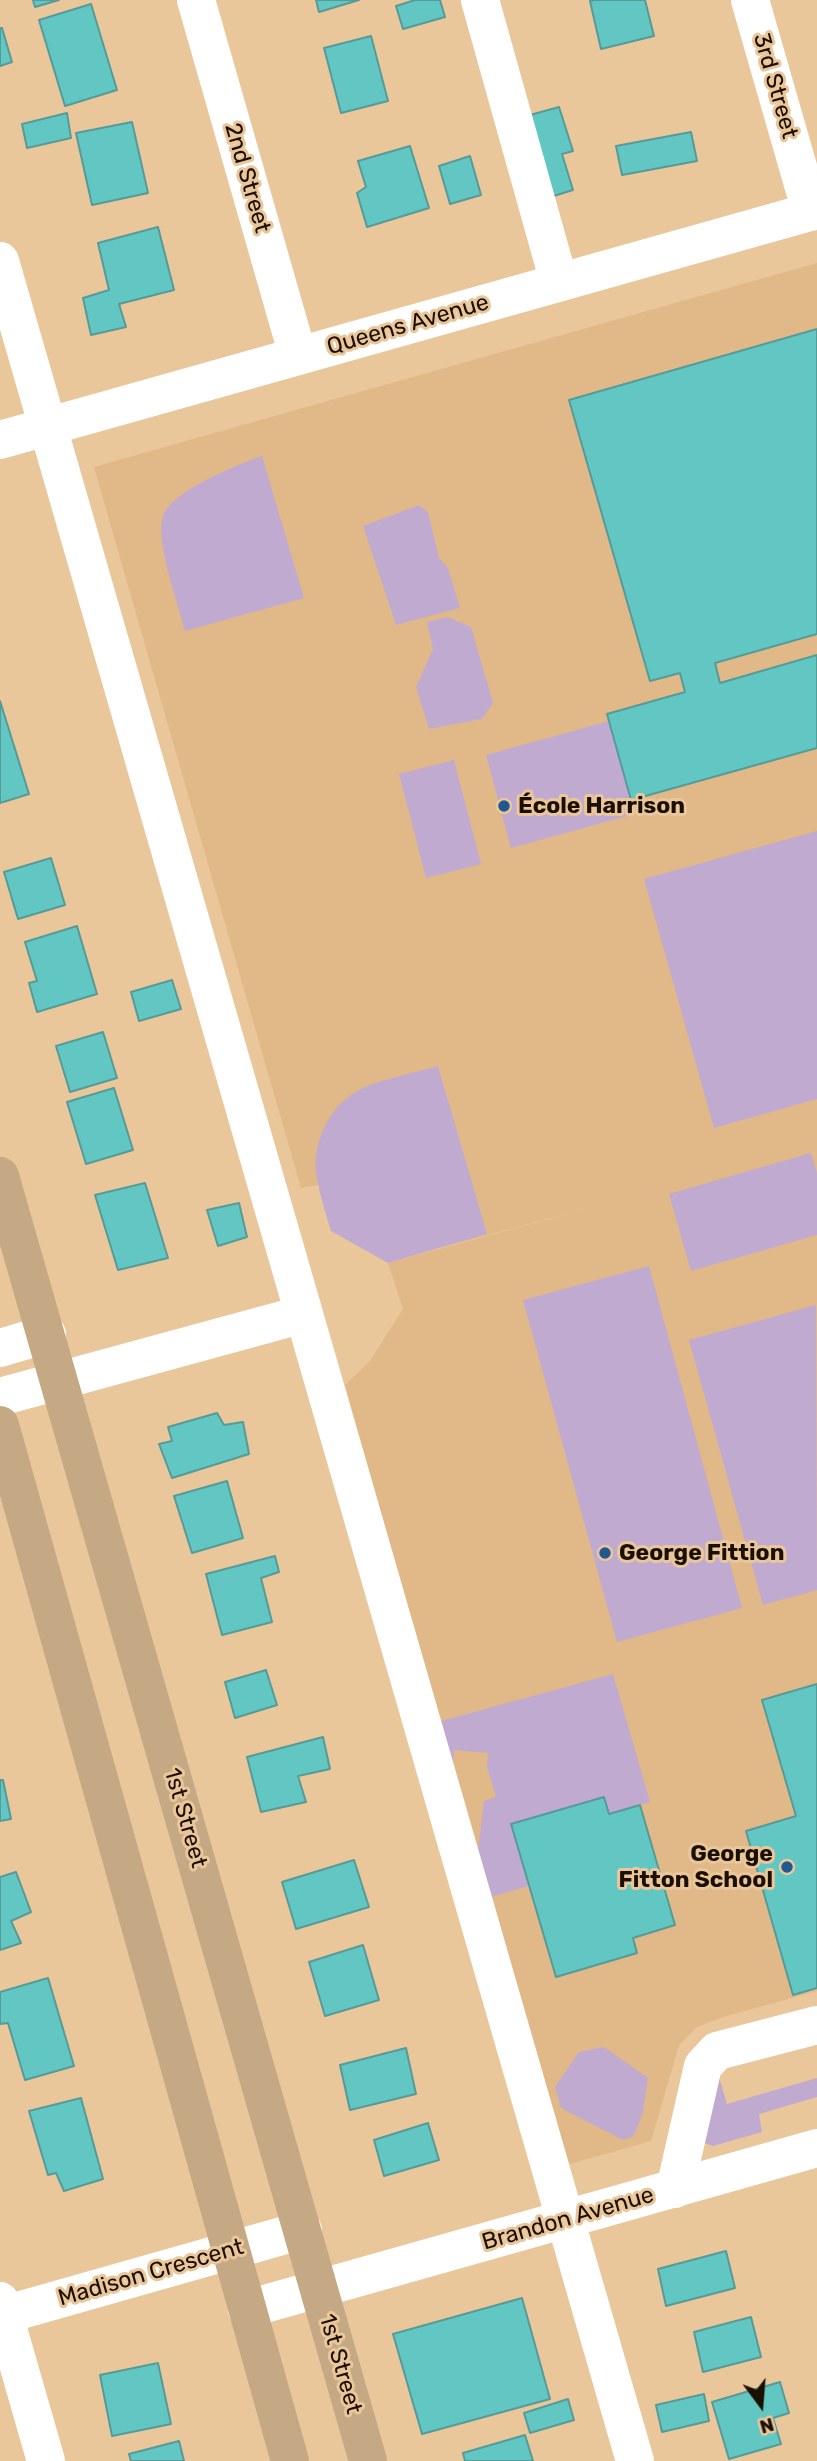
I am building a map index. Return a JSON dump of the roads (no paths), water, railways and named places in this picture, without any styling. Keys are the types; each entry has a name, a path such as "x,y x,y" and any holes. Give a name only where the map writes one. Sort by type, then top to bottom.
{"main road":[{"name":"1st Street","path":"0,1176 368,2461"},
{"path":"0,1425 290,2461"}],"street":[{"name":"2nd Street","path":"196,0 298,356"},
{"path":"480,0 559,282"},
{"name":"3rd Street","path":"751,0 814,211"},
{"name":"Queens Avenue","path":"0,440 814,211"},
{"path":"0,261 635,2461"},
{"path":"0,1397 304,1314"},
{"path":"0,1348 47,1334"},
{"path":"675,2189 703,2066 717,2051 817,2025"},
{"name":"Brandon Avenue","path":"247,2309 675,2189 815,2155"},
{"name":"Madison Crescent","path":"1,2311 303,2230"},
{"path":"1,2311 46,2461"}],"place":[{"name":"École Harrison","path":"504,806"},
{"name":"George Fittion","path":"605,1553"},
{"name":"George Fitton School","path":"787,1867"}]}
